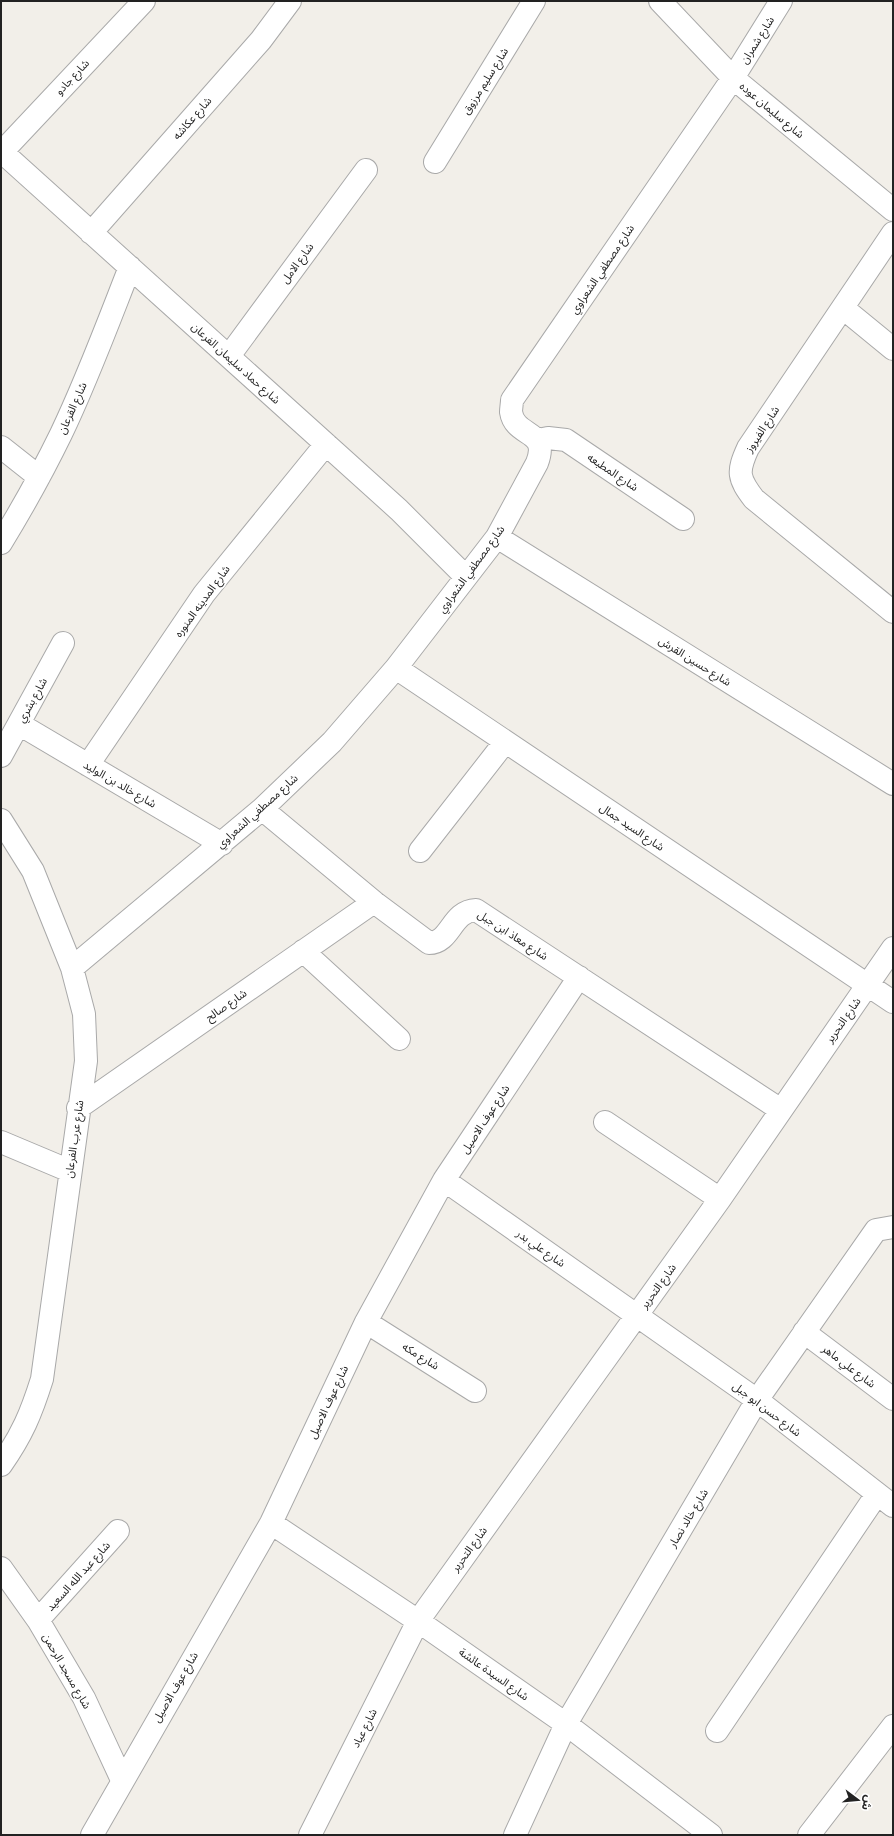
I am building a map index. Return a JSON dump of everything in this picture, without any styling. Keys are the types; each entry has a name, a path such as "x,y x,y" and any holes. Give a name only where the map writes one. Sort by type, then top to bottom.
{"street":[{"name":"شارع جادو","path":"1,152 144,1"},
{"name":"شارع عكاشه","path":"91,233 260,40 290,1"},
{"name":"شارع سليم مرزوق","path":"435,162 534,1"},
{"name":"شارع سليمان عوده","path":"660,1 733,78 893,210"},
{"name":"شارع شمران","path":"733,78 781,1"},
{"name":"شارع مصطفي الشعراوي","path":"72,968 222,844 262,809 332,742 396,668 497,538 537,463 541,452 538,440 517,424 511,413 512,400 733,78"},
{"name":"شارع حماد سليمان الفرعان","path":"1,152 399,510 466,577"},
{"name":"شارع الامل","path":"229,356 366,170"},
{"name":"شارع الفيروز","path":"891,607 754,499 742,484 740,465 748,448 893,233"},
{"name":"شارع القرعان","path":"1,543 39,477 82,387 130,267"},
{"path":"843,308 893,349"},
{"name":"شارع المطبعه","path":"538,440 548,438 566,440 683,519"},
{"name":"شارع المدينه المنوره","path":"88,765 204,594 326,444"},
{"path":"1,447 39,477"},
{"name":"شارع حسين القرش","path":"497,538 893,784"},
{"name":"شارع بشري","path":"1,756 62,643"},
{"name":"شارع السيد جمال","path":"396,668 893,1002"},
{"name":"شارع خالد بن الوليد","path":"19,724 222,844"},
{"path":"420,851 505,742"},
{"name":"شارع معاذ ابن جبل","path":"262,809 374,902 429,943 436,943 441,940 460,916 467,910 476,910 781,1110"},
{"name":"شارع عرب الفرعان","path":"1,820 33,871 72,968 84,1014 86,1061 78,1108 42,1379 32,1412 17,1442 1,1465"},
{"name":"شارع صالح","path":"78,1108 374,902"},
{"name":"شارع التحرير","path":"418,1621 720,1199 893,948"},
{"path":"303,951 399,1039"},
{"name":"شارع عوف الاصيل","path":"92,1835 122,1780 271,1523 366,1322 444,1180 579,977"},
{"path":"605,1122 720,1199"},
{"path":"1,1142 70,1171"},
{"name":"شارع علي بدر","path":"444,1180 637,1315"},
{"name":"شارع خالد نصار","path":"515,1835 566,1724 757,1400 876,1230 893,1227"},
{"name":"شارع حسن ابو جبل","path":"637,1315 757,1400 885,1500"},
{"name":"شارع مكه","path":"366,1322 476,1391"},
{"name":"شارع علي ماهر","path":"804,1332 893,1400"},
{"path":"717,1731 885,1500"},
{"name":"شارع السيدة عائشة","path":"271,1523 418,1621 566,1724 711,1835"},
{"name":"شارع عبد الله السعيد","path":"38,1620 118,1531"},
{"name":"شارع مسجد الرحمن","path":"1,1568 38,1620 84,1698 122,1780"},
{"name":"شارع عياد","path":"310,1835 418,1621"},
{"path":"809,1835 889,1738"}]}
